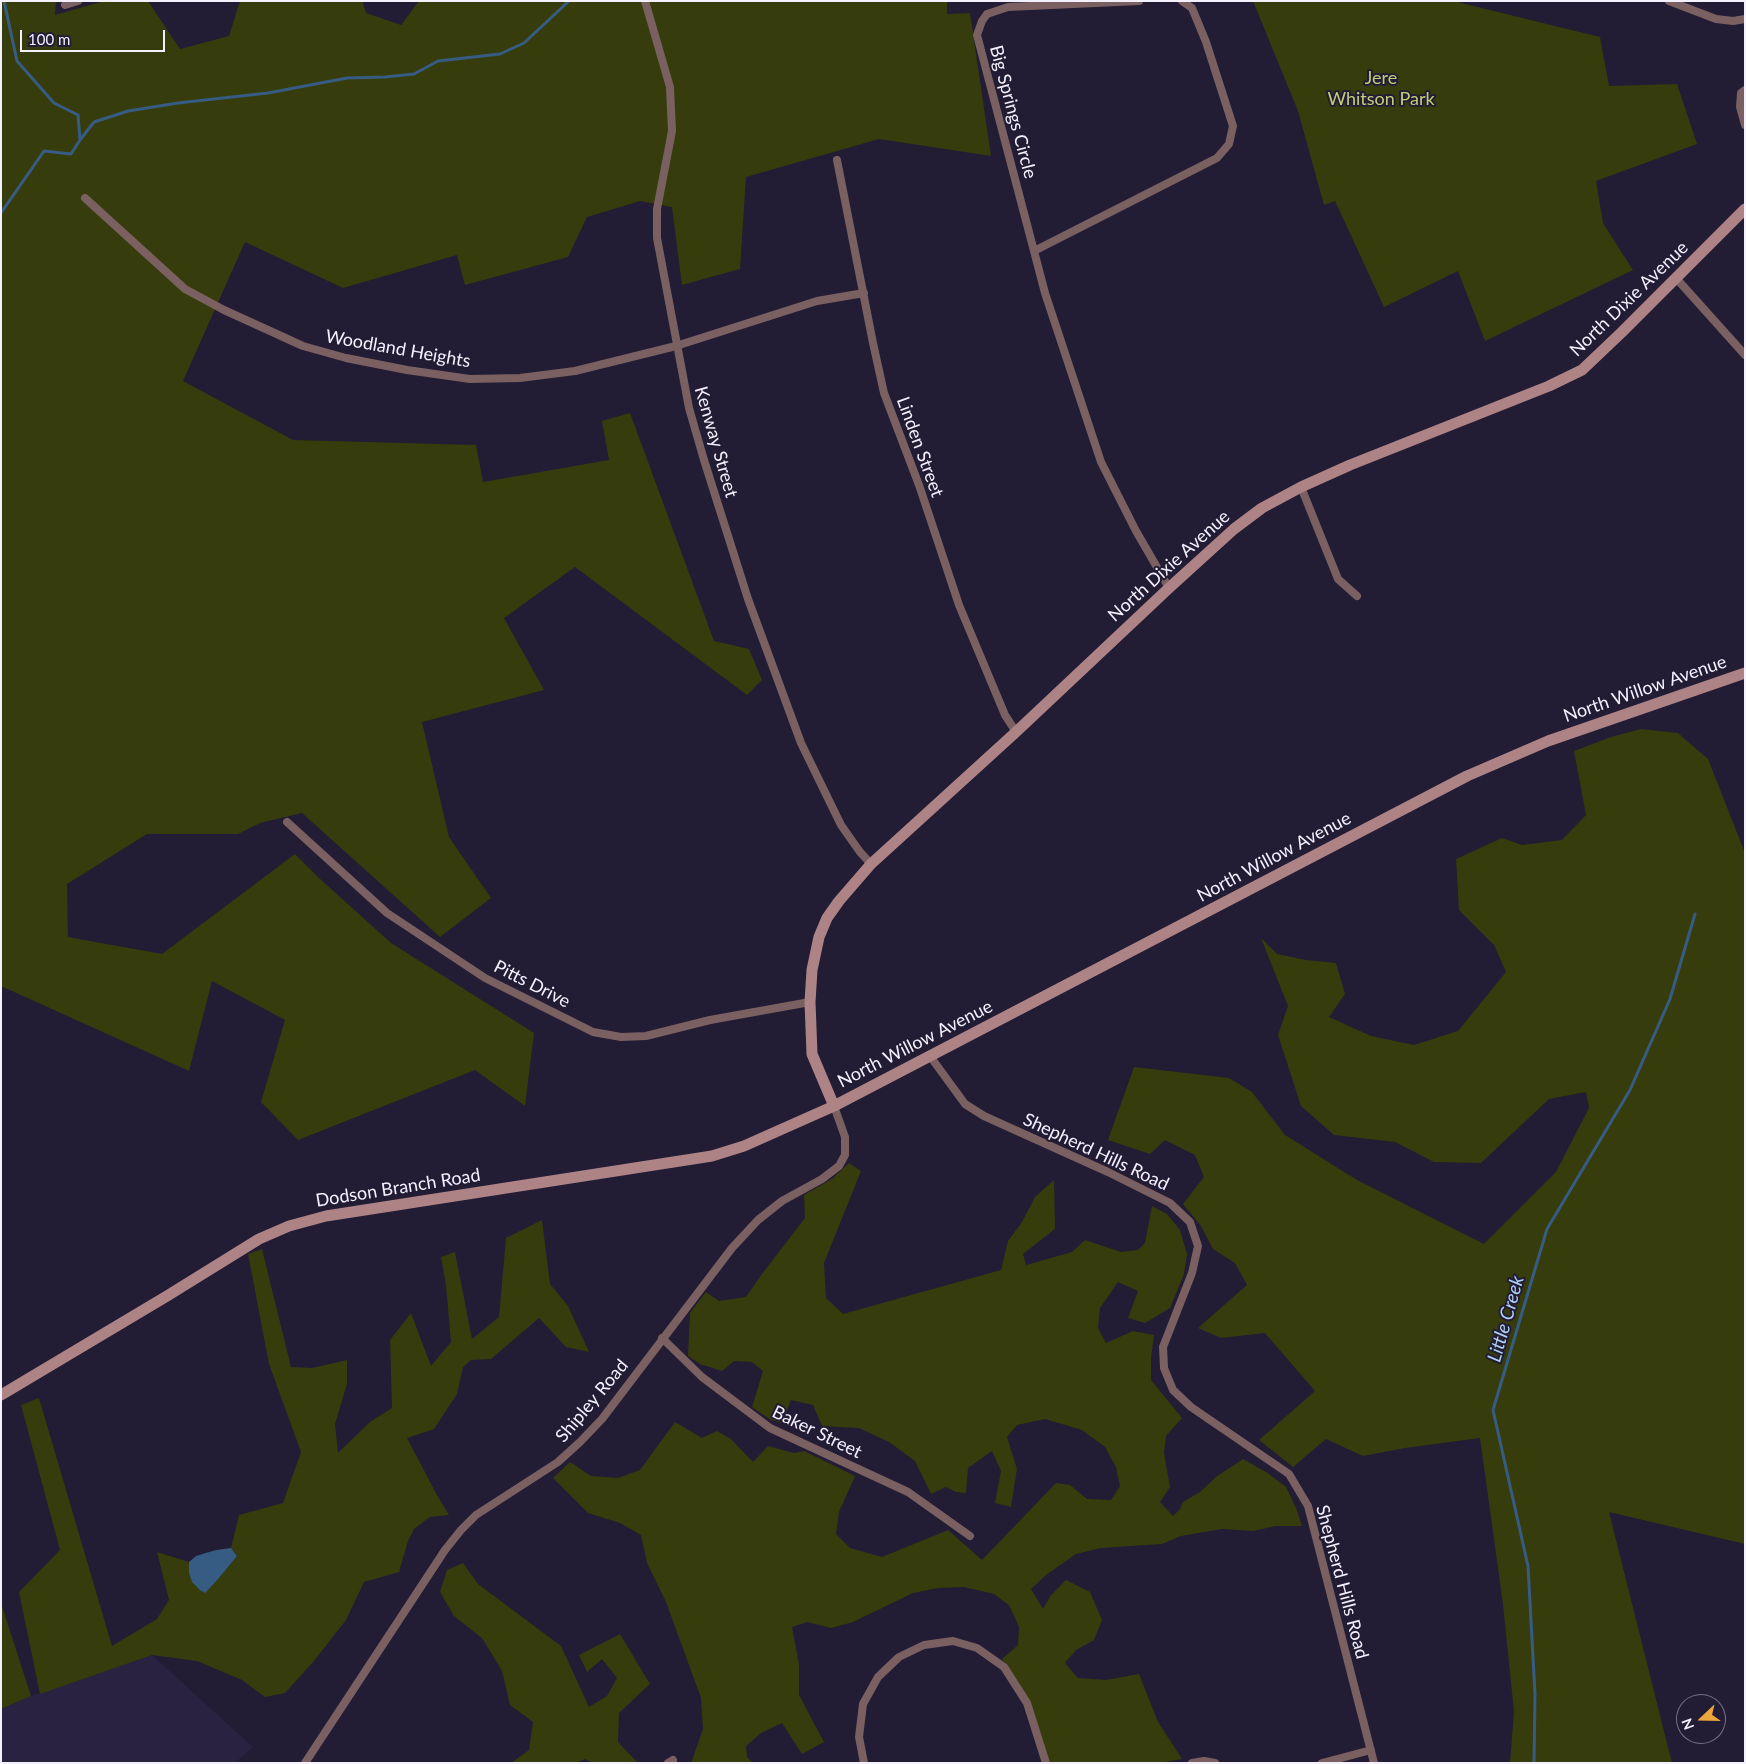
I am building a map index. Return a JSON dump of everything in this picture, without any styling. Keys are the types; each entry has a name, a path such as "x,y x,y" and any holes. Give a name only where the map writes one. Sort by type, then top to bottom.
{"main road":[{"name":"North Dixie Avenue","path":"834,1106 812,1054 810,1002 812,970 819,937 828,918 839,901 871,864 1016,732 1169,588 1234,529 1262,508 1301,487 1350,465 1549,386 1582,370 1745,210"},
{"name":"North Willow Avenue","path":"834,1106 1467,776 1548,741 1745,673"},
{"name":"Dodson Branch Road","path":"1,1395 167,1296 228,1257 259,1239 289,1226 326,1216 712,1156 744,1146 834,1106"}],"street":[{"path":"65,5 78,1"},
{"name":"Kenway Street","path":"645,1 670,88 672,132 656,209 657,238 689,408 748,599 801,743 841,825 871,864"},
{"name":"Big Springs Circle","path":"1139,1 1008,6 987,14 982,21 977,35 1045,293 1101,462 1136,531 1169,588"},
{"path":"1034,251 1217,158 1229,144 1233,126 1206,42 1192,8 1182,1"},
{"path":"1669,1 1716,19 1733,21 1745,19"},
{"path":"1745,90 1741,93 1740,107 1745,125"},
{"name":"Linden Street","path":"837,160 884,392 919,485 959,605 1005,715 1016,732"},
{"name":"Woodland Heights","path":"85,198 185,290 224,310 303,346 346,358 461,378 520,378 574,371 676,346 818,301 864,293"},
{"path":"1676,278 1745,355"},
{"path":"1301,487 1338,579 1357,596"},
{"name":"Pitts Drive","path":"287,822 387,913 485,978 593,1032 621,1037 646,1036 710,1020 810,1002"},
{"name":"Shepherd Hills Road","path":"930,1056 966,1104 984,1116 1108,1172 1170,1203 1190,1222 1198,1246 1192,1273 1163,1347 1164,1368 1173,1390 1191,1406 1289,1474 1308,1506 1374,1763"},
{"name":"Shipley Road","path":"305,1763 440,1558 461,1530 476,1515 558,1462 580,1442 602,1419 732,1248 758,1220 782,1201 822,1179 839,1166 845,1155 846,1137 834,1106"},
{"name":"Baker Street","path":"662,1338 702,1377 770,1428 908,1492 970,1536"},
{"path":"864,1763 859,1737 863,1704 878,1677 898,1657 924,1645 953,1641 977,1648 1004,1667 1027,1703 1046,1763"},
{"path":"1322,1763 1371,1750"},
{"path":"1192,1763 1204,1761 1216,1763"}],"shaded area":[{"path":"152,1655 253,1747 235,1763 1,1763 1,1709 31,1696"}],"green space":[{"path":"1,1 56,1 55,15 104,1 148,1 180,49 229,36 240,1 362,1 366,13 401,25 419,1 947,1 947,14 970,13 991,156 879,139 746,177 740,269 682,285 672,207 640,201 587,217 568,257 465,285 457,255 343,288 245,242 183,381 293,440 476,445 483,482 609,460 602,421 630,413 714,641 749,649 762,680 747,695 575,567 504,618 544,690 422,722 449,837 491,898 440,937 302,813 260,823 238,834 147,834 67,884 68,937 162,954 295,854 391,943 534,1033 525,1106 475,1070 298,1140 261,1102 285,1020 212,981 189,1071 1,986"},
{"name":"Jere Whitson Park","path":"1253,1 1453,1 1600,37 1609,86 1677,84 1697,144 1596,181 1603,223 1633,270 1485,341 1458,271 1384,307 1335,201 1324,205 1298,111"},
{"path":"1641,729 1678,733 1708,759 1745,853 1745,1544 1609,1512 1672,1763 1510,1763 1514,1712 1503,1604 1480,1438 1405,1448 1363,1456 1326,1439 1293,1467 1259,1440 1315,1391 1265,1333 1221,1338 1198,1328 1247,1285 1235,1263 1213,1249 1201,1226 1183,1204 1204,1177 1195,1155 1165,1140 1150,1154 1108,1140 1134,1067 1229,1078 1252,1092 1285,1135 1357,1180 1484,1244 1556,1172 1589,1108 1586,1092 1549,1099 1481,1163 1434,1162 1395,1142 1334,1135 1301,1106 1278,1035 1288,1006 1261,938 1277,954 1306,960 1336,963 1345,994 1329,1017 1371,1036 1414,1045 1458,1031 1506,972 1494,945 1459,910 1456,859 1502,838 1522,845 1562,840 1586,815 1574,751 1611,737"},
{"path":"849,1163 861,1171 824,1263 826,1298 843,1314 1001,1270 1008,1241 1022,1222 1035,1197 1054,1180 1055,1229 1023,1254 1026,1265 1072,1252 1085,1240 1121,1252 1138,1250 1145,1243 1152,1206 1167,1214 1180,1230 1187,1254 1184,1274 1170,1308 1145,1323 1128,1318 1138,1291 1118,1282 1100,1308 1098,1328 1106,1343 1133,1331 1154,1335 1151,1380 1182,1418 1166,1436 1164,1453 1170,1487 1160,1502 1173,1516 1180,1509 1183,1502 1200,1492 1216,1477 1243,1459 1266,1472 1286,1487 1302,1526 1276,1526 1253,1531 1222,1529 1181,1536 1162,1544 1101,1548 1076,1554 1046,1575 1031,1589 1043,1609 1051,1595 1066,1580 1090,1592 1102,1620 1094,1640 1076,1650 1065,1663 1078,1678 1106,1680 1139,1674 1158,1722 1182,1759 1159,1763 1050,1763 1030,1702 1002,1659 1018,1645 1019,1627 1009,1605 994,1594 964,1587 938,1588 913,1593 853,1622 831,1628 807,1622 792,1627 799,1664 799,1695 824,1742 802,1754 782,1723 761,1733 746,1746 747,1757 753,1763 691,1763 703,1729 701,1698 666,1602 647,1563 641,1535 620,1523 588,1513 553,1478 570,1462 591,1476 618,1478 640,1470 675,1422 702,1438 717,1431 731,1439 753,1462 768,1446 794,1453 804,1451 855,1476 839,1512 836,1534 850,1548 882,1557 948,1530 982,1560 1056,1483 1070,1485 1087,1499 1111,1500 1120,1486 1116,1467 1105,1447 1082,1430 1045,1419 1017,1425 1007,1437 1017,1469 1011,1507 995,1503 1001,1471 992,1451 968,1468 966,1493 956,1492 946,1487 931,1494 915,1461 889,1442 859,1428 822,1426 813,1405 791,1400 782,1423 771,1420 752,1407 763,1371 752,1362 734,1361 722,1371 700,1364 688,1356 690,1313 706,1292 719,1301 746,1297 805,1218 804,1195 832,1179"},
{"path":"542,1220 550,1284 568,1306 589,1352 566,1347 539,1318 491,1359 471,1360 463,1367 457,1394 434,1429 407,1438 449,1515 430,1517 414,1529 408,1541 399,1572 364,1582 346,1620 314,1661 285,1693 265,1697 242,1680 197,1661 152,1655 40,1694 19,1592 60,1550 21,1405 39,1398 112,1646 157,1619 169,1600 157,1552 189,1562 189,1573 219,1578 237,1556 231,1548 239,1515 283,1503 301,1452 269,1364 248,1254 262,1249 291,1367 312,1368 347,1360 347,1384 335,1424 338,1453 370,1422 392,1408 390,1340 411,1313 431,1366 451,1342 446,1285 441,1257 455,1252 472,1339 499,1317 506,1238"},
{"path":"463,1563 478,1584 561,1646 589,1707 607,1696 617,1678 602,1659 587,1672 579,1655 620,1634 650,1684 619,1713 618,1742 638,1763 593,1763 585,1759 576,1763 511,1763 529,1750 533,1722 510,1705 502,1671 482,1638 454,1616 440,1592 447,1570"},
{"path":"1,1603 31,1696 1,1709"}],"water":[{"path":"231,1548 237,1556 205,1593 200,1590 192,1582 189,1573 189,1562 196,1556"}],"waterway":[{"path":"1,213 44,151 71,154 80,140 78,115 54,103 17,61 4,1"},
{"path":"80,140 94,122 128,111 178,103 268,93 347,78 414,74 438,61 500,54 524,43 569,1"},
{"name":"Little Creek","path":"1534,1763 1535,1694 1528,1566 1493,1410 1547,1229 1630,1090 1670,999 1695,914"}]}
